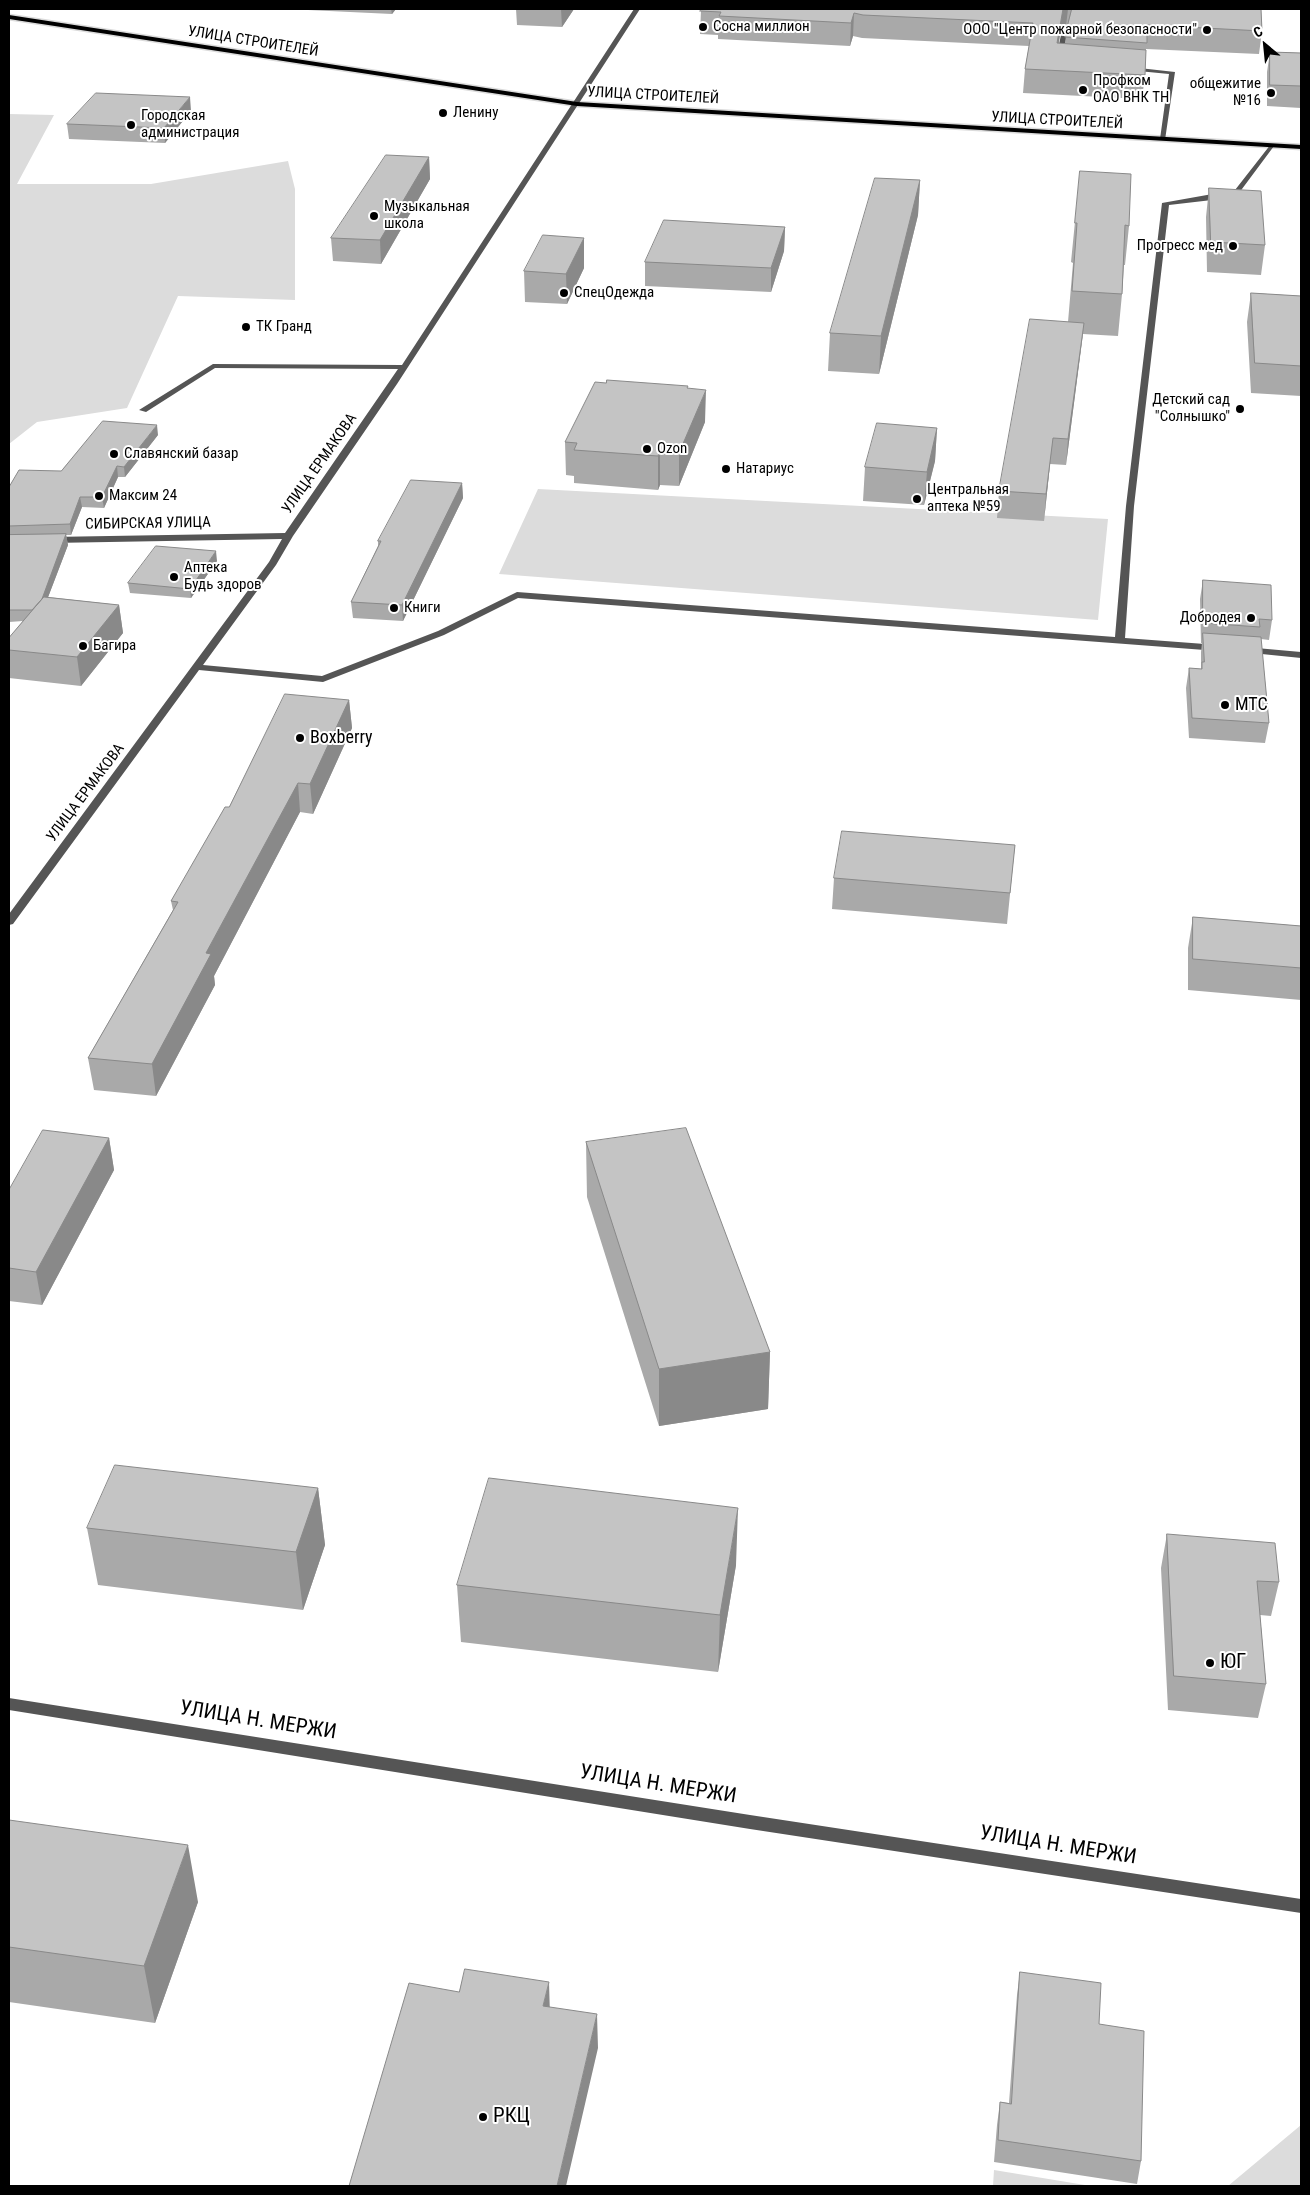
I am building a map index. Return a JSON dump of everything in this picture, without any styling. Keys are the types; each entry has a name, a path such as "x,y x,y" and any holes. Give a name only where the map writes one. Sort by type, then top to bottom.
{"main road":[{"name":"УЛИЦА СТРОИТЕЛЕЙ","path":"9,17 577,104 1301,147"}],"street":[{"name":"УЛИЦА ЕРМАКОВА","path":"9,922 273,563 288,536 404,367 554,136 577,104 637,9"},
{"path":"1065,30 1058,64 1067,65"},
{"path":"1124,68 1172,72 1163,139"},
{"path":"1120,641 1130,506 1166,202 1212,198 1237,192 1270,146"},
{"path":"143,410 213,366 404,367"},
{"name":"СИБИРСКАЯ УЛИЦА","path":"38,540 288,536"},
{"path":"198,667 323,679 441,634 517,595 1301,654"},
{"name":"УЛИЦА Н. МЕРЖИ","path":"9,1704 740,1821 1301,1906"}],"shaded area":[{"path":"9,114 54,115 17,184 151,184 288,161 295,189 295,300 178,296 127,408 37,422 9,444"},
{"path":"538,489 1108,519 1098,620 499,574"},
{"path":"1301,2125 1301,2186 1228,2186"},
{"path":"994,2170 1091,2186 993,2186"}],"building":[{"path":"702,9 1063,9 1057,43 1146,50 1145,75 1025,69 1033,23 854,13 851,23 719,16 721,12 700,11"},
{"path":"1072,9 1261,9 1262,31 1147,25 1147,43 1065,37"},
{"path":"1270,52 1301,53 1301,86 1270,85"},
{"path":"96,93 190,97 164,128 67,124"},
{"path":"386,155 429,157 380,240 331,238"},
{"path":"1080,171 1131,174 1129,226 1125,225 1122,294 1072,291 1077,223 1075,223"},
{"path":"875,178 920,180 881,336 830,333"},
{"path":"1209,188 1261,191 1265,245 1211,242"},
{"path":"664,220 785,227 771,268 645,262"},
{"path":"543,235 584,238 566,274 524,271"},
{"path":"1251,293 1301,296 1301,366 1255,363"},
{"path":"1030,319 1084,323 1068,439 1053,438 1046,494 999,491"},
{"path":"607,380 688,386 687,388 706,390 679,453 660,451 658,456 574,450 577,443 565,442 595,382 606,383"},
{"path":"103,421 157,425 124,467 117,466 102,497 80,497 70,524 9,526 9,487 19,470 61,471"},
{"path":"877,423 937,428 927,472 865,467"},
{"path":"411,480 462,483 402,605 351,602 381,541 378,541"},
{"path":"66,534 42,599 32,610 9,610 9,535"},
{"name":"Аптека Будь здоров","path":"156,546 216,551 190,589 128,583"},
{"path":"1203,580 1271,585 1272,620 1259,619 1260,627 1203,623"},
{"path":"44,597 119,605 77,657 9,650 9,638"},
{"path":"1203,633 1261,637 1269,723 1192,718 1189,668 1202,669 1202,662 1204,662"},
{"path":"285,694 349,700 310,784 298,783 206,953 211,954 152,1064 88,1058 178,902 171,901 225,807 229,807"},
{"path":"842,831 1015,845 1010,893 834,878"},
{"path":"1193,917 1301,926 1301,968 1193,959"},
{"path":"686,1128 770,1352 659,1369 586,1142"},
{"path":"43,1130 109,1138 36,1272 9,1268 9,1190"},
{"path":"115,1465 318,1488 296,1552 87,1528"},
{"path":"489,1478 738,1508 720,1615 457,1585"},
{"name":"ЮГ","path":"1167,1534 1275,1543 1279,1582 1257,1581 1266,1684 1174,1676"},
{"path":"9,1820 188,1845 144,1966 9,1947"},
{"name":"РКЦ","path":"465,1969 549,1982 543,2006 597,2014 557,2186 349,2186 409,1983 459,1992"},
{"path":"1020,1972 1101,1983 1099,2024 1144,2031 1141,2161 998,2140 1000,2102 1011,2104"}],"place":[{"name":"Сосна миллион","path":"703,27"},
{"name":"ООО \"Центр пожарной безопасности\"","path":"1207,30"},
{"name":"Профком ОАО ВНК ТН","path":"1083,90"},
{"name":"общежитие №16","path":"1271,93"},
{"name":"Ленину","path":"443,113"},
{"name":"Городская администрация","path":"131,125"},
{"name":"Музыкальная школа","path":"374,216"},
{"name":"Прогресс мед","path":"1233,246"},
{"name":"СпецОдежда","path":"564,293"},
{"name":"ТК Гранд","path":"246,327"},
{"name":"Детский сад \"Солнышко\"","path":"1240,409"},
{"name":"Ozon","path":"647,449"},
{"name":"Славянский базар","path":"114,454"},
{"name":"Натариус","path":"726,469"},
{"name":"Максим 24","path":"99,496"},
{"name":"Центральная аптека №59","path":"917,499"},
{"name":"Аптека Будь здоров","path":"174,577"},
{"name":"Книги","path":"394,608"},
{"name":"Добродея","path":"1251,618"},
{"name":"Багира","path":"83,646"},
{"name":"МТС","path":"1225,705"},
{"name":"Boxberry","path":"300,738"},
{"name":"ЮГ","path":"1210,1663"},
{"name":"РКЦ","path":"483,2117"}]}
